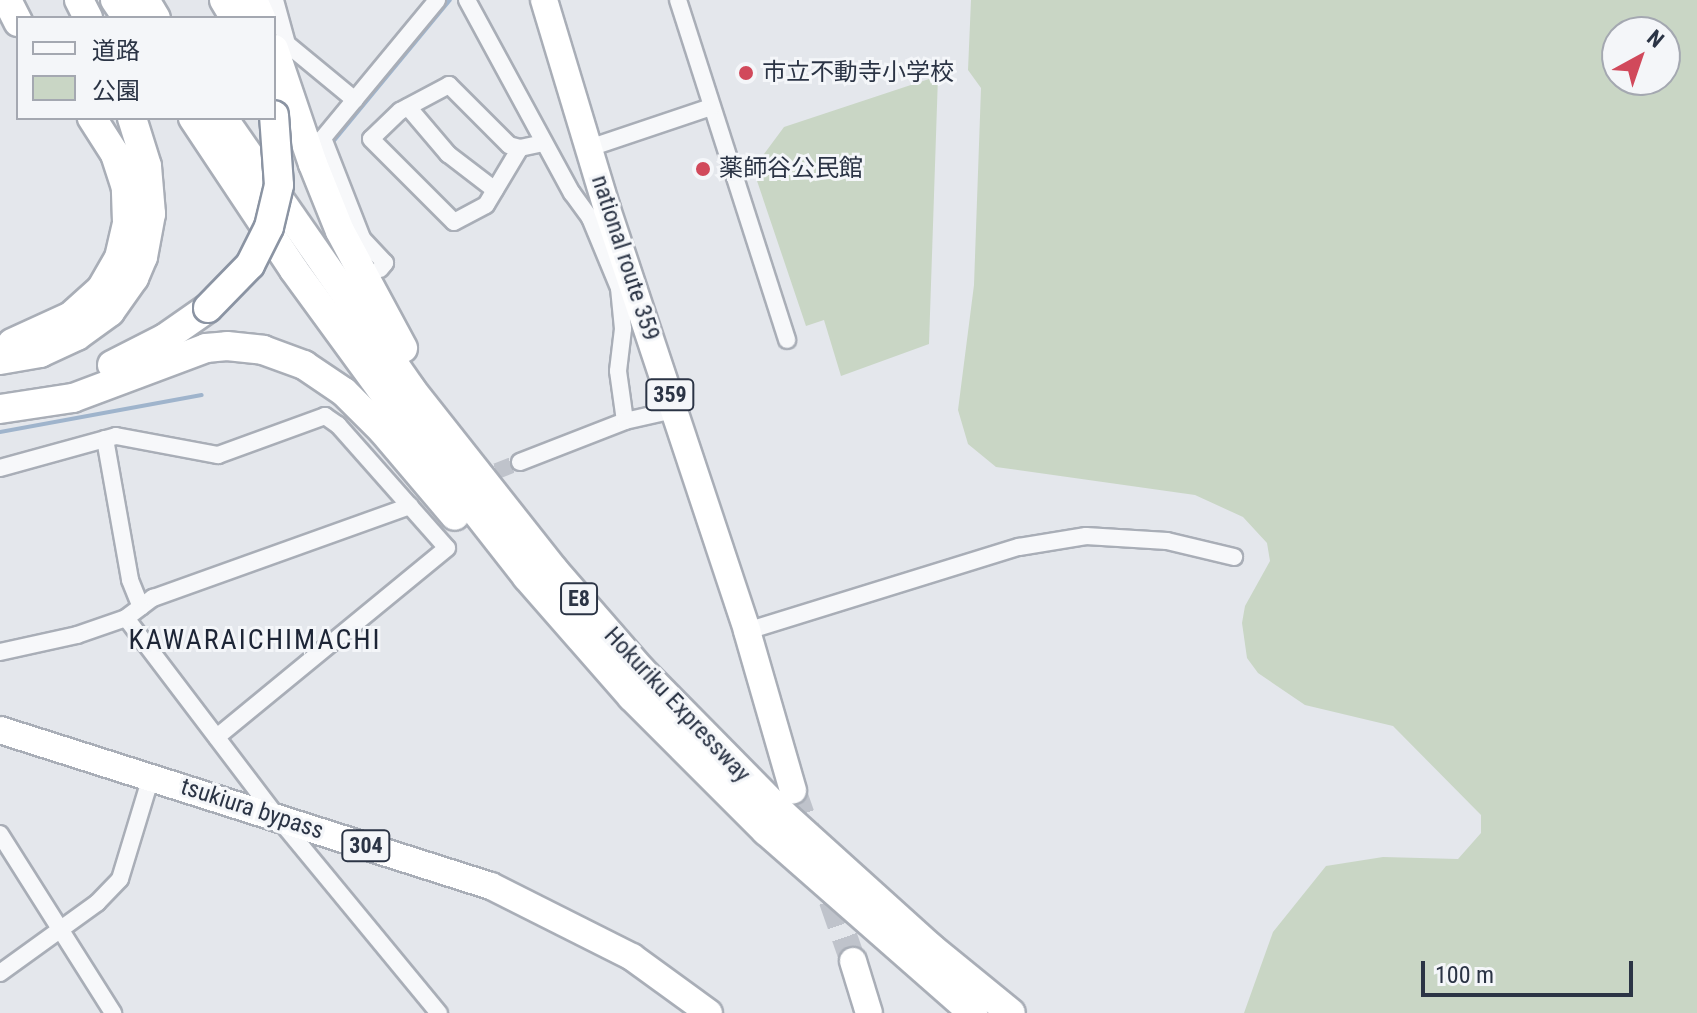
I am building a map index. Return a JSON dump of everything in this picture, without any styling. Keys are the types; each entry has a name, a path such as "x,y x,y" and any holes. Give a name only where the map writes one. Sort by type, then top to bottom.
{"highway":[{"path":"7,0 16,18"},
{"name":"national route 359","path":"544,0 589,148 601,220 674,410 747,631 793,790"},
{"path":"276,55 326,197 386,321 501,494 637,684"},
{"path":"0,348 71,316 101,289 119,258 127,222 126,188 115,154 93,120"},
{"path":"0,360 40,353 77,336 110,312 134,278 143,257 151,214 147,166 133,120"},
{"name":"Hokuriku Expressway","path":"194,120 294,270 403,419 527,577 637,684 930,947 1011,1013"},
{"name":"Hokuriku Expressway","path":"224,120 411,389 554,570 637,684 787,850 973,1013"},
{"path":"0,398 111,366 165,338 208,308 250,265 269,227 279,185 274,120"},
{"path":"0,409 73,398 206,348 246,346 304,365 363,410 513,579 637,684"},
{"name":"tsukiura bypass","path":"0,730 491,886 632,957 709,1013"},
{"path":"853,961 869,1013"}],"street":[{"path":"275,0 287,44 355,100"},
{"path":"380,269 385,263 362,238 323,138 437,0"},
{"path":"467,0 543,143 601,220 619,288 623,329 618,371 625,421"},
{"path":"678,0 787,340"},
{"path":"520,148 486,205 454,222 371,139 408,107 449,85 509,145 520,148 543,143"},
{"path":"408,107 448,154 495,190"},
{"path":"589,148 711,107"},
{"path":"520,462 625,421 674,410"},
{"path":"0,468 116,436 218,455 325,416 338,425 447,548 217,737"},
{"path":"105,439 130,580 141,607"},
{"path":"0,652 77,635 126,618 153,598 410,506"},
{"path":"747,631 1019,547 1086,536 1167,541 1234,557"},
{"path":"126,618 278,818 439,1013"},
{"path":"0,973 97,903 120,879 151,777"},
{"path":"0,834 113,1013"}],"green space":[{"path":"971,0 1697,0 1697,1013 1244,1013 1273,932 1326,866 1383,857 1458,859 1481,833 1481,815 1393,726 1305,705 1258,673 1247,658 1242,623 1245,606 1270,561 1267,543 1243,517 1195,495 996,467 968,444 958,410 974,285 981,88 968,70"},
{"path":"938,76 929,344 841,376 824,320 806,326 753,169 784,127"}],"waterway":[{"path":"332,143 450,0"},
{"path":"0,432 202,395"}],"tunnel":[{"path":"474,480 520,462"},
{"path":"793,790 853,961"}],"place":[{"name":"市立不動寺小学校","path":"746,73"},
{"name":"薬師谷公民館","path":"703,169"}],"district":[{"name":"KAWARAICHIMACHI","path":"255,640"}]}
